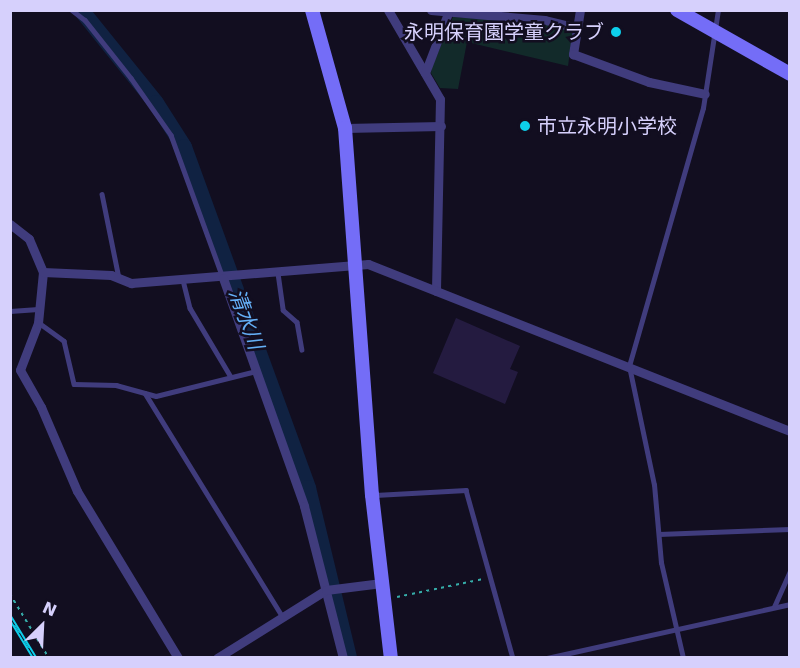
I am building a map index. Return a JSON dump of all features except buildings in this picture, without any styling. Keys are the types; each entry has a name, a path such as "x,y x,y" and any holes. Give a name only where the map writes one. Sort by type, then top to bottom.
{"street":[{"path":"312,10 345,128 372,495 391,657"},
{"path":"388,10 440,99 436,291"},
{"path":"431,10 545,20 577,28"},
{"path":"580,10 573,54 649,82 705,94"},
{"path":"677,10 789,74"},
{"path":"425,74 448,12"},
{"path":"345,128 441,126"},
{"path":"10,224 29,239 43,272 38,322 20,370 41,407 77,491 178,657"},
{"path":"43,272 119,278 131,283 223,278 356,263 436,291 789,431"},
{"path":"223,278 304,506 343,657"},
{"path":"217,657 326,590 382,584"}],"lane":[{"path":"72,10 86,20 125,69 171,135 223,278"},
{"path":"683,657 658,534 654,485 629,366 705,94 718,10"},
{"path":"102,194 119,278"},
{"path":"278,273 283,310 297,322 302,350"},
{"path":"183,280 190,308 231,377"},
{"path":"10,312 38,309"},
{"path":"38,322 64,341 74,384 117,385 156,396 256,371"},
{"path":"145,393 282,616"},
{"path":"372,495 466,490 513,657"},
{"path":"658,534 789,529"},
{"path":"774,607 789,571"},
{"path":"547,657 789,604"}],"path":[{"path":"384,600 490,577"},
{"path":"10,594 49,657"}],"green space":[{"path":"453,17 542,22 573,30 568,66 467,42 458,89 440,88 431,73 432,67"}],"waterway":[{"name":"清水川","path":"81,10 156,103 184,147 308,488 349,658"}],"railway":[{"path":"10,617 35,658"}],"place":[{"name":"永明保育園学童クラブ","path":"616,32"},
{"name":"市立永明小学校","path":"525,126"}]}
